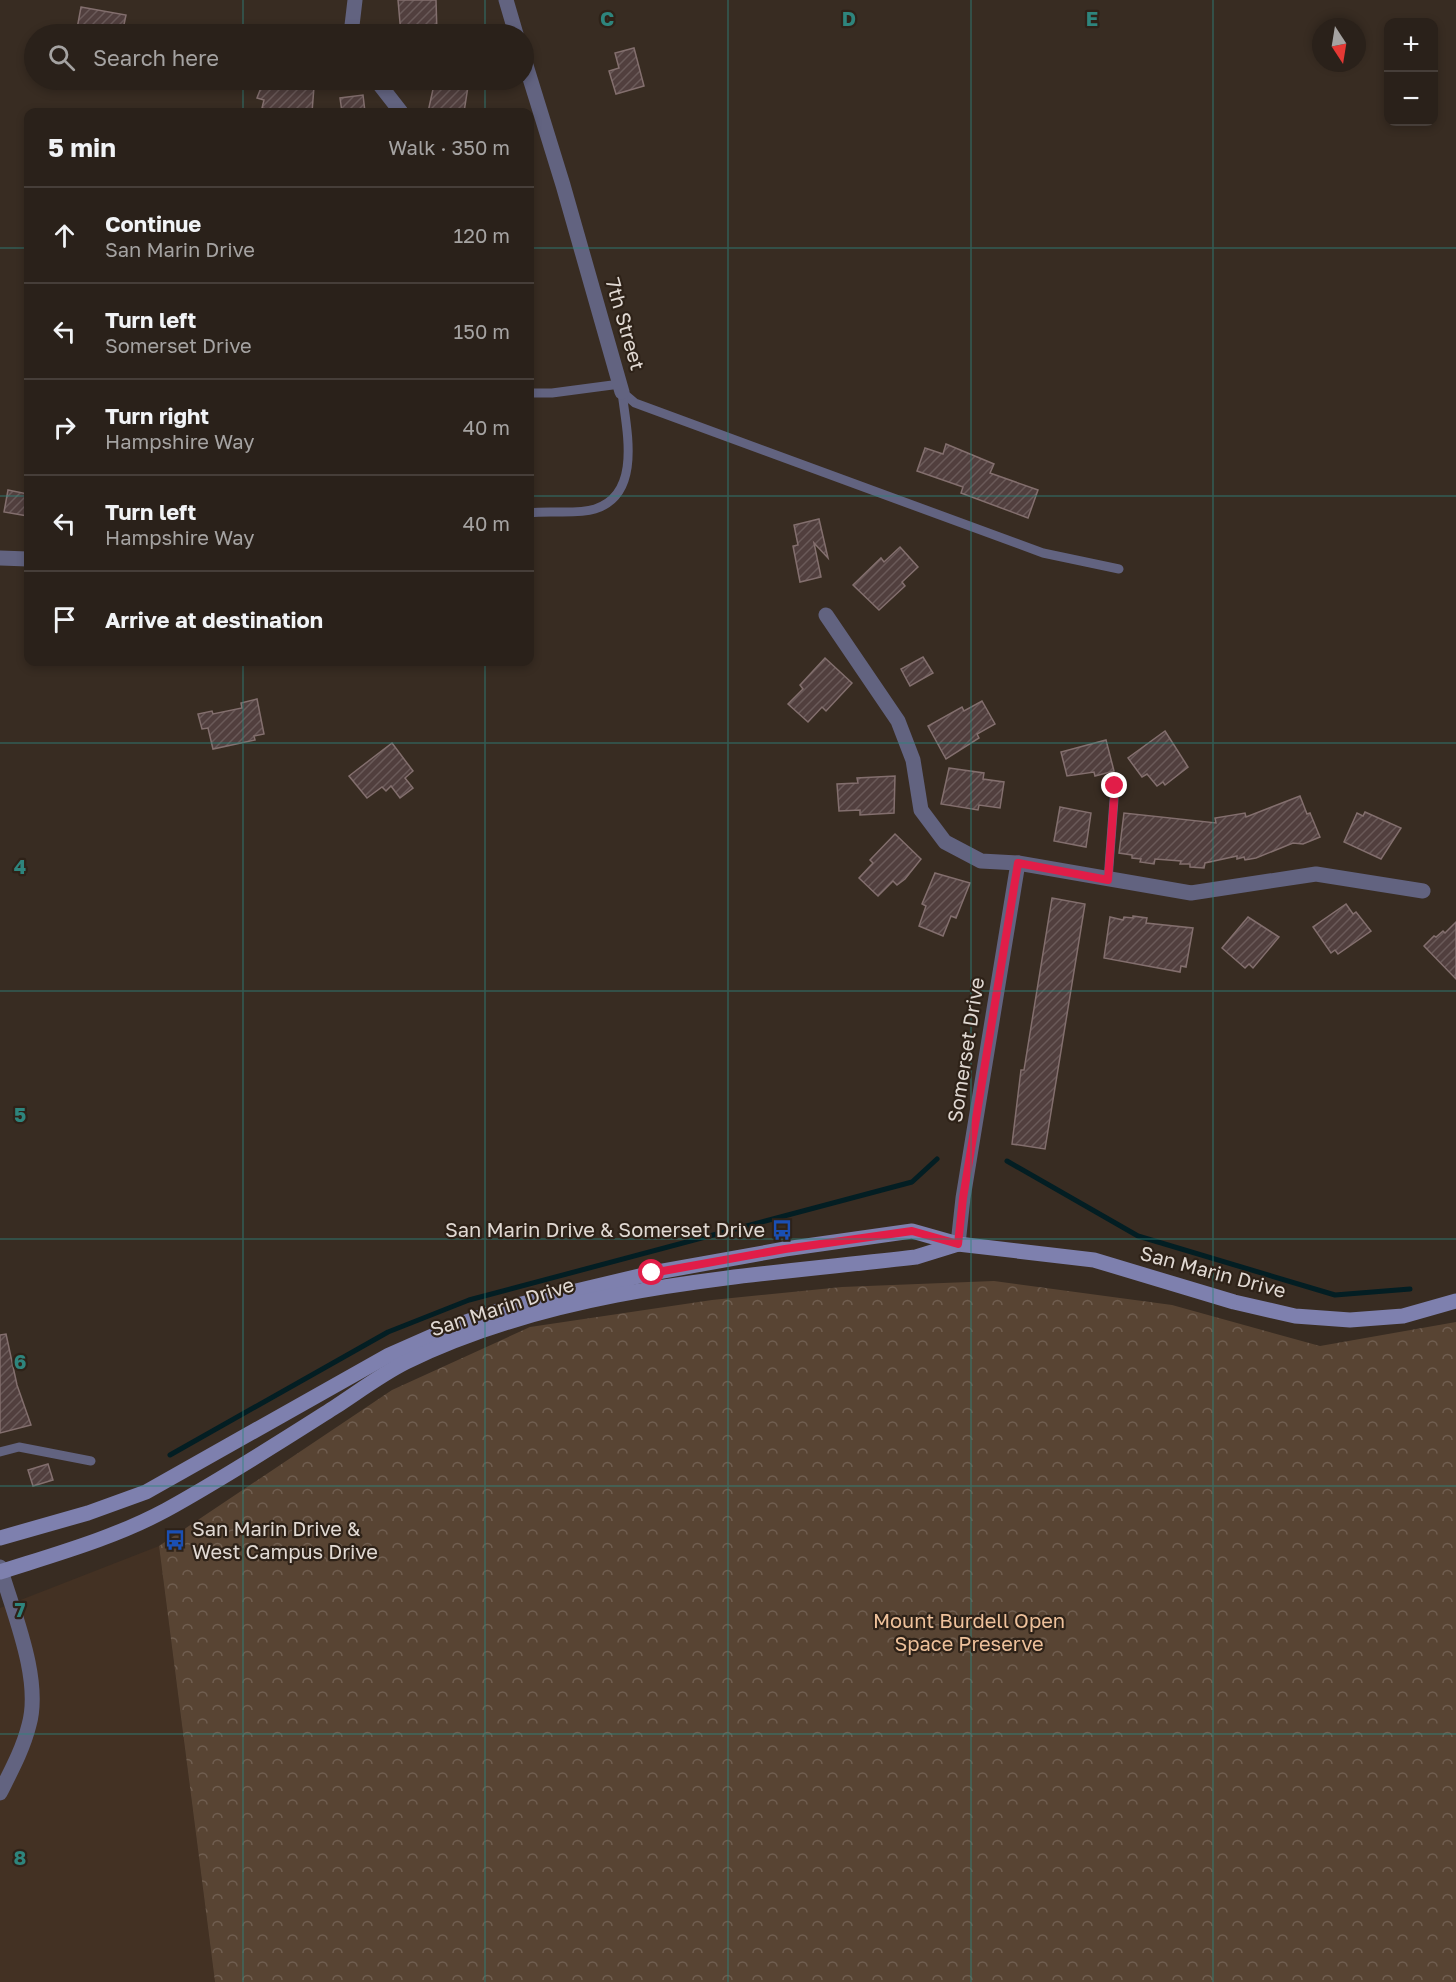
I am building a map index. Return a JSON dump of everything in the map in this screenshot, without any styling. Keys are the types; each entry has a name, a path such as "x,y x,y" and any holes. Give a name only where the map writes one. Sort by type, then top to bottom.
{"main road":[{"name":"San Marin Drive","path":"0,1538 88,1514 146,1492 389,1355 457,1325 509,1307 652,1273 829,1242 912,1231 958,1244 1094,1260 1234,1302 1295,1316 1360,1320 1403,1316 1456,1301"},
{"name":"San Marin Drive","path":"0,1570 105,1538 164,1511 237,1469 404,1363 469,1335 556,1308 648,1289 916,1257 958,1244"}],"street":[{"path":"352,24 355,0"},
{"path":"506,0 513,24"},
{"path":"384,90 398,108"},
{"name":"7th Street","path":"534,90 621,388"},
{"path":"0,558 24,560"},
{"path":"826,615 898,722 913,760 921,810 945,842 981,861 1018,863 1191,893 1316,874 1423,891"},
{"name":"Somerset Drive","path":"958,1244 964,1186 1018,863"},
{"path":"0,1570 26,1653 32,1699 30,1723 0,1793"}],"lane":[{"path":"534,393 621,388 630,455 626,476 612,498 595,509 534,513"},
{"name":"7th Street","path":"621,388 634,403 890,498 1043,553 1119,569"},
{"path":"1108,880 1115,786"},
{"path":"0,1452 19,1447 91,1461"}],"shaded area":[{"path":"159,1546 215,1982 0,1982 0,1608"}],"green space":[{"name":"Mount Burdell Open Space Preserve","path":"994,1281 1172,1305 1320,1346 1456,1322 1456,1982 215,1982 159,1546 392,1390 530,1327 712,1300 842,1287"}],"building":[{"path":"398,0 436,0 437,24 400,24"},
{"path":"81,7 126,15 124,24 78,24"},
{"path":"634,48 644,86 616,94 609,71 619,68 615,53"},
{"path":"260,90 314,90 312,108 262,108 264,100 257,98"},
{"path":"433,90 467,90 465,108 429,108"},
{"path":"363,95 365,108 341,108 340,98"},
{"path":"946,444 994,464 990,473 1038,490 1028,518 961,493 963,487 917,471 925,448 943,454"},
{"path":"8,490 24,493 24,515 4,512"},
{"path":"819,519 828,558 814,543 821,577 800,582 793,546 798,545 794,525"},
{"path":"900,547 918,567 902,582 905,586 879,610 853,585 881,558 884,562"},
{"path":"923,657 933,673 910,686 901,669"},
{"path":"825,658 852,683 826,711 822,707 808,722 788,704 803,689 800,685"},
{"path":"257,699 264,734 254,736 255,740 213,749 208,728 202,729 198,714 212,711 213,714 242,708 241,703"},
{"path":"982,701 995,724 977,734 979,738 946,759 928,726 962,707 964,711"},
{"path":"1165,731 1188,767 1165,785 1163,782 1157,786 1147,774 1142,777 1128,758"},
{"path":"1106,740 1114,771 1095,776 1094,772 1067,776 1061,752"},
{"path":"392,743 413,771 405,778 413,788 400,798 391,786 386,791 382,787 367,798 349,776"},
{"path":"949,768 984,773 983,779 1004,782 1000,808 979,805 978,810 941,804"},
{"path":"895,776 894,813 860,815 860,810 839,811 837,784 858,783 857,778"},
{"path":"1300,796 1320,837 1303,844 1293,843 1256,858 1245,860 1244,857 1237,859 1237,856 1205,863 1204,868 1180,864 1181,861 1155,859 1154,864 1140,862 1141,859 1132,858 1132,855 1119,853 1124,813 1216,823 1215,818 1245,813 1246,817"},
{"path":"1060,807 1091,813 1086,847 1054,841"},
{"path":"1365,812 1401,828 1381,859 1344,842 1357,813 1363,816"},
{"path":"895,834 921,859 905,879 897,885 893,881 878,896 859,878 873,863 870,860"},
{"path":"935,873 970,883 956,918 951,916 943,936 919,926 926,906 922,904"},
{"path":"1052,898 1085,904 1045,1149 1012,1144 1021,1070 1024,1070"},
{"path":"1346,904 1353,914 1356,912 1371,931 1338,954 1335,950 1331,953 1313,927"},
{"path":"1133,916 1147,918 1146,923 1193,928 1186,967 1181,966 1180,972 1104,958 1110,917 1123,920 1124,917 1133,918"},
{"path":"1248,917 1279,937 1253,968 1249,964 1245,968 1222,948"},
{"path":"1456,922 1456,979 1424,946 1434,936 1436,937 1443,931 1445,933"},
{"path":"6,1334 17,1385 31,1425 0,1433 0,1335"},
{"path":"48,1464 53,1480 33,1486 28,1470"}],"waterway":[{"path":"170,1455 388,1332 469,1300 912,1182 937,1159"},
{"path":"1007,1161 1138,1236 1335,1295 1410,1289"}],"place":[{"name":"San Marin Drive & Somerset Drive","path":"782,1230"},
{"name":"San Marin Drive & West Campus Drive","path":"175,1540"}],"route":[{"path":"652,1273 785,1249 912,1231 958,1244 963,1198 1018,863 1108,880 1115,786"}]}
